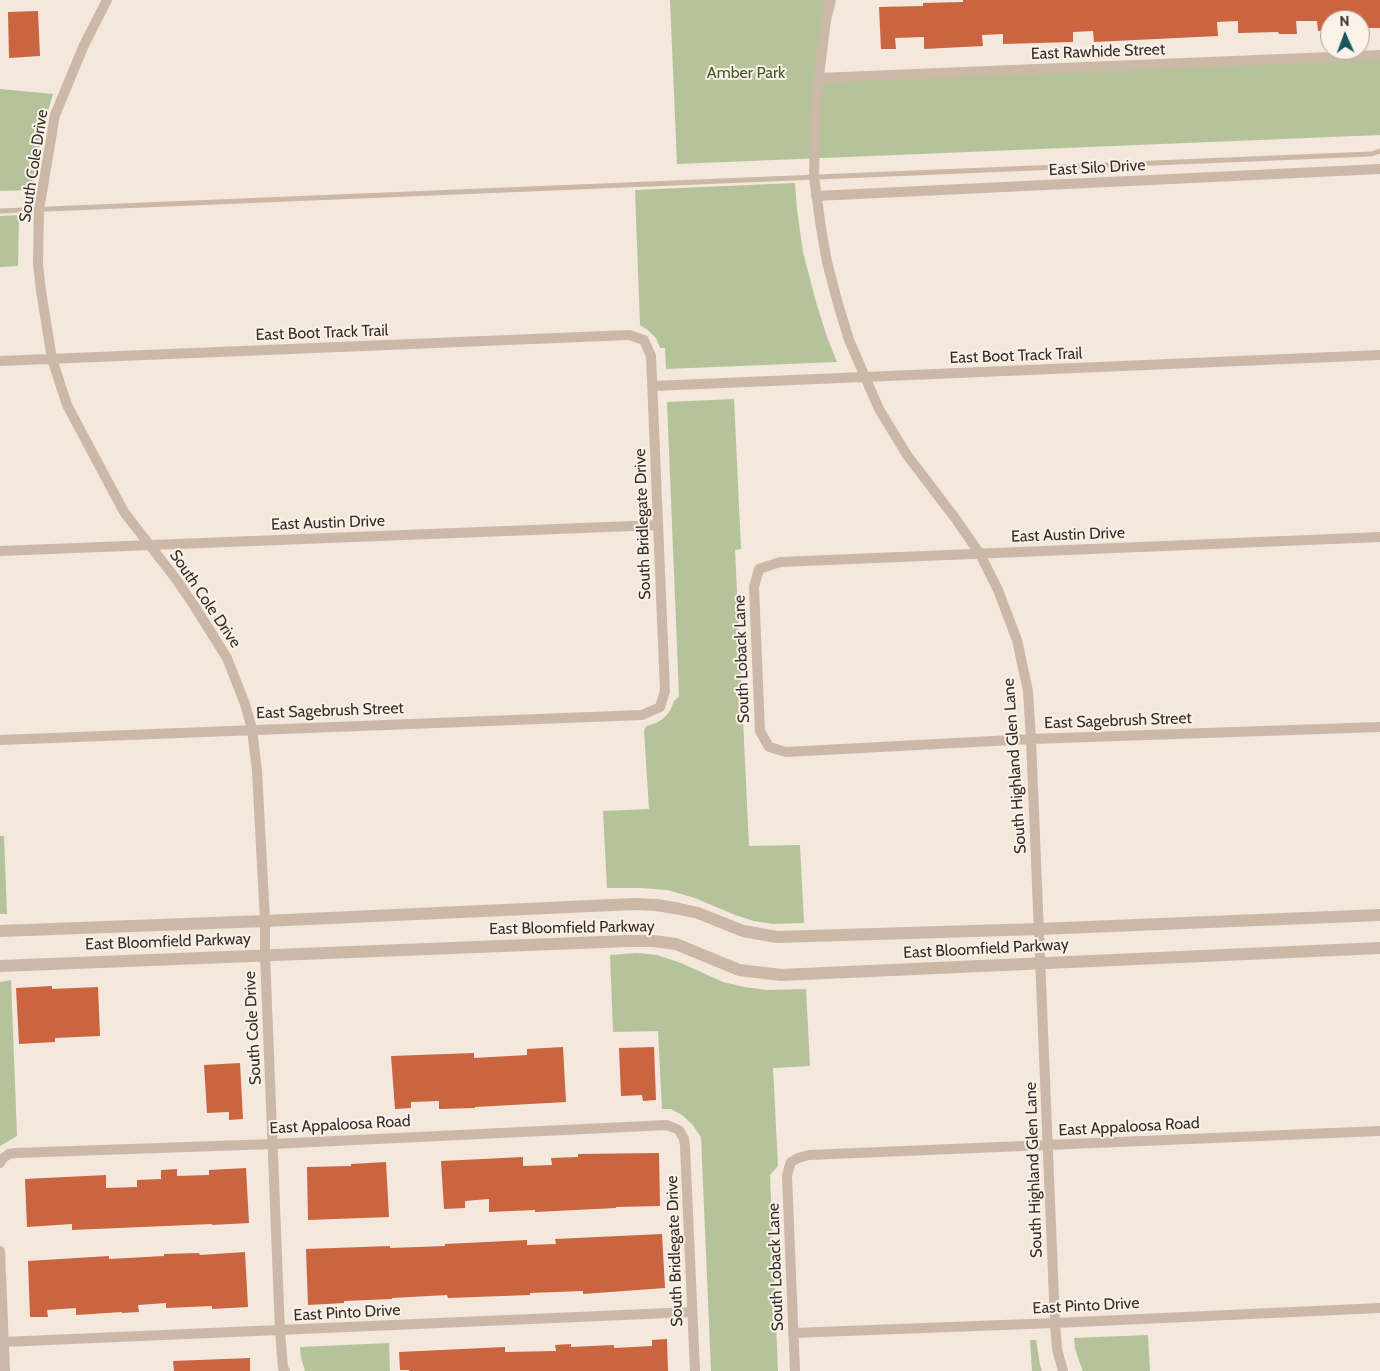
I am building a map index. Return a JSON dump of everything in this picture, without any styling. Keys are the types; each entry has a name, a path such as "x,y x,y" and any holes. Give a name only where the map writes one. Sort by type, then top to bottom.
{"street":[{"name":"South Cole Drive","path":"106,0 84,45 55,115 39,210 38,264 40,292 52,359 68,405 124,512 176,579 227,658 245,704 252,729 257,771 265,921 264,955 280,1331 283,1368 285,1371"},
{"name":"South Highland Glen Lane","path":"831,0 826,20 818,78 814,177 827,262 838,304 849,340 879,409 908,455 980,554 998,590 1018,640 1028,691 1055,1323 1063,1371"},
{"name":"East Rawhide Street","path":"818,78 1380,55"},
{"name":"East Silo Drive","path":"816,196 1380,169"},
{"name":"East Boot Track Trail","path":"0,361 629,335 644,340"},
{"name":"South Bridlegate Drive","path":"644,340 651,356 665,691 660,707"},
{"name":"East Boot Track Trail","path":"652,386 1380,355"},
{"name":"East Austin Drive","path":"0,551 658,525"},
{"name":"East Austin Drive","path":"759,569 780,562 1380,537"},
{"name":"South Loback Lane","path":"759,569 754,587 760,731 769,747"},
{"name":"East Sagebrush Street","path":"0,740 642,715 660,707"},
{"name":"East Sagebrush Street","path":"769,747 786,752 1031,739 1380,727"},
{"name":"East Bloomfield Parkway","path":"0,931 634,904 657,905 689,911 744,931 777,937 1039,929 1380,915"},
{"name":"East Bloomfield Parkway","path":"0,966 654,941 676,944 739,970 780,975 1380,948"},
{"name":"East Appaloosa Road","path":"1,1161 9,1154 16,1152 273,1144 667,1125 679,1130"},
{"name":"South Bridlegate Drive","path":"679,1130 684,1139 685,1146 695,1371"},
{"name":"East Appaloosa Road","path":"791,1162 798,1158 809,1156 1380,1131"},
{"name":"South Loback Lane","path":"791,1162 787,1176 795,1371"},
{"path":"0,1251 5,1371"},
{"name":"East Pinto Drive","path":"793,1333 1380,1308"},
{"name":"East Pinto Drive","path":"3,1342 692,1312"}],"lane":[{"path":"0,211 1371,154 1380,151"}],"green space":[{"name":"Amber Park","path":"670,0 831,0 818,78 1320,57 1320,60 1370,60 1370,55 1380,55 1380,135 677,164"},
{"path":"0,89 53,94 43,128 31,190 0,191"},
{"path":"795,183 803,252 816,302 837,362 666,369 665,348 660,348 656,338 640,325 635,190"},
{"path":"19,215 18,266 0,267 0,216"},
{"path":"734,399 741,549 735,550 749,846 800,845 804,923 773,924 754,921 695,898 667,890 607,888 603,811 649,809 644,731 646,726 664,718 679,696 667,402"},
{"path":"0,836 4,836 7,914 0,914"},
{"path":"637,953 657,955 681,963 723,982 744,987 767,990 806,989 810,1066 773,1068 778,1166 770,1175 778,1371 711,1371 701,1137 692,1124 682,1115 671,1109 662,1109 658,1031 613,1032 610,955"},
{"path":"11,980 17,1136 0,1146 0,982"},
{"path":"1148,1335 1150,1371 1083,1371 1075,1348 1074,1338"},
{"path":"1030,1340 1036,1340 1042,1371 1032,1371"},
{"path":"389,1343 390,1371 305,1371 301,1358 300,1347"}],"building":[{"path":"963,0 1380,0 1380,28 1370,28 1370,10 1320,10 1320,31 1318,31 1317,21 1296,21 1297,34 1279,34 1278,32 1238,33 1238,21 1217,22 1218,36 1094,42 1093,31 1073,32 1073,42 1003,44 1003,34 982,35 983,46 924,49 924,37 895,38 896,49 881,49 879,7 923,6 923,3 963,2"},
{"path":"38,11 40,56 9,58 8,12"},
{"path":"52,986 52,989 98,987 100,1036 55,1038 55,1042 19,1044 16,988"},
{"path":"563,1047 566,1102 439,1109 439,1101 411,1102 411,1108 395,1109 391,1056 474,1053 474,1058 527,1055 527,1049"},
{"path":"654,1047 656,1100 643,1101 642,1095 621,1096 619,1048"},
{"path":"240,1063 243,1119 229,1120 229,1112 207,1113 204,1065"},
{"path":"659,1153 660,1206 535,1212 535,1210 489,1212 489,1199 465,1201 465,1208 444,1209 441,1161 523,1157 523,1166 552,1165 551,1158 578,1157 578,1154"},
{"path":"386,1162 389,1217 308,1220 307,1167 351,1166 351,1164"},
{"path":"246,1168 249,1223 72,1230 72,1224 27,1227 25,1179 106,1175 106,1188 137,1187 137,1180 161,1179 161,1170 177,1169 177,1176 209,1175 209,1170"},
{"path":"662,1234 665,1288 583,1294 583,1291 448,1298 447,1295 308,1305 306,1249 445,1246 445,1244 527,1240 527,1245 556,1244 555,1239"},
{"path":"245,1252 248,1307 212,1309 212,1306 166,1308 166,1303 138,1305 139,1312 76,1315 76,1308 47,1310 48,1317 30,1317 28,1261 109,1256 109,1259 164,1256 164,1254 199,1253 200,1255"},
{"path":"667,1339 668,1371 400,1370 399,1352 505,1347 505,1352 556,1351 555,1345 571,1344 571,1347 614,1345 614,1348 652,1346 652,1340"},
{"path":"250,1358 250,1371 174,1371 173,1361"}]}
